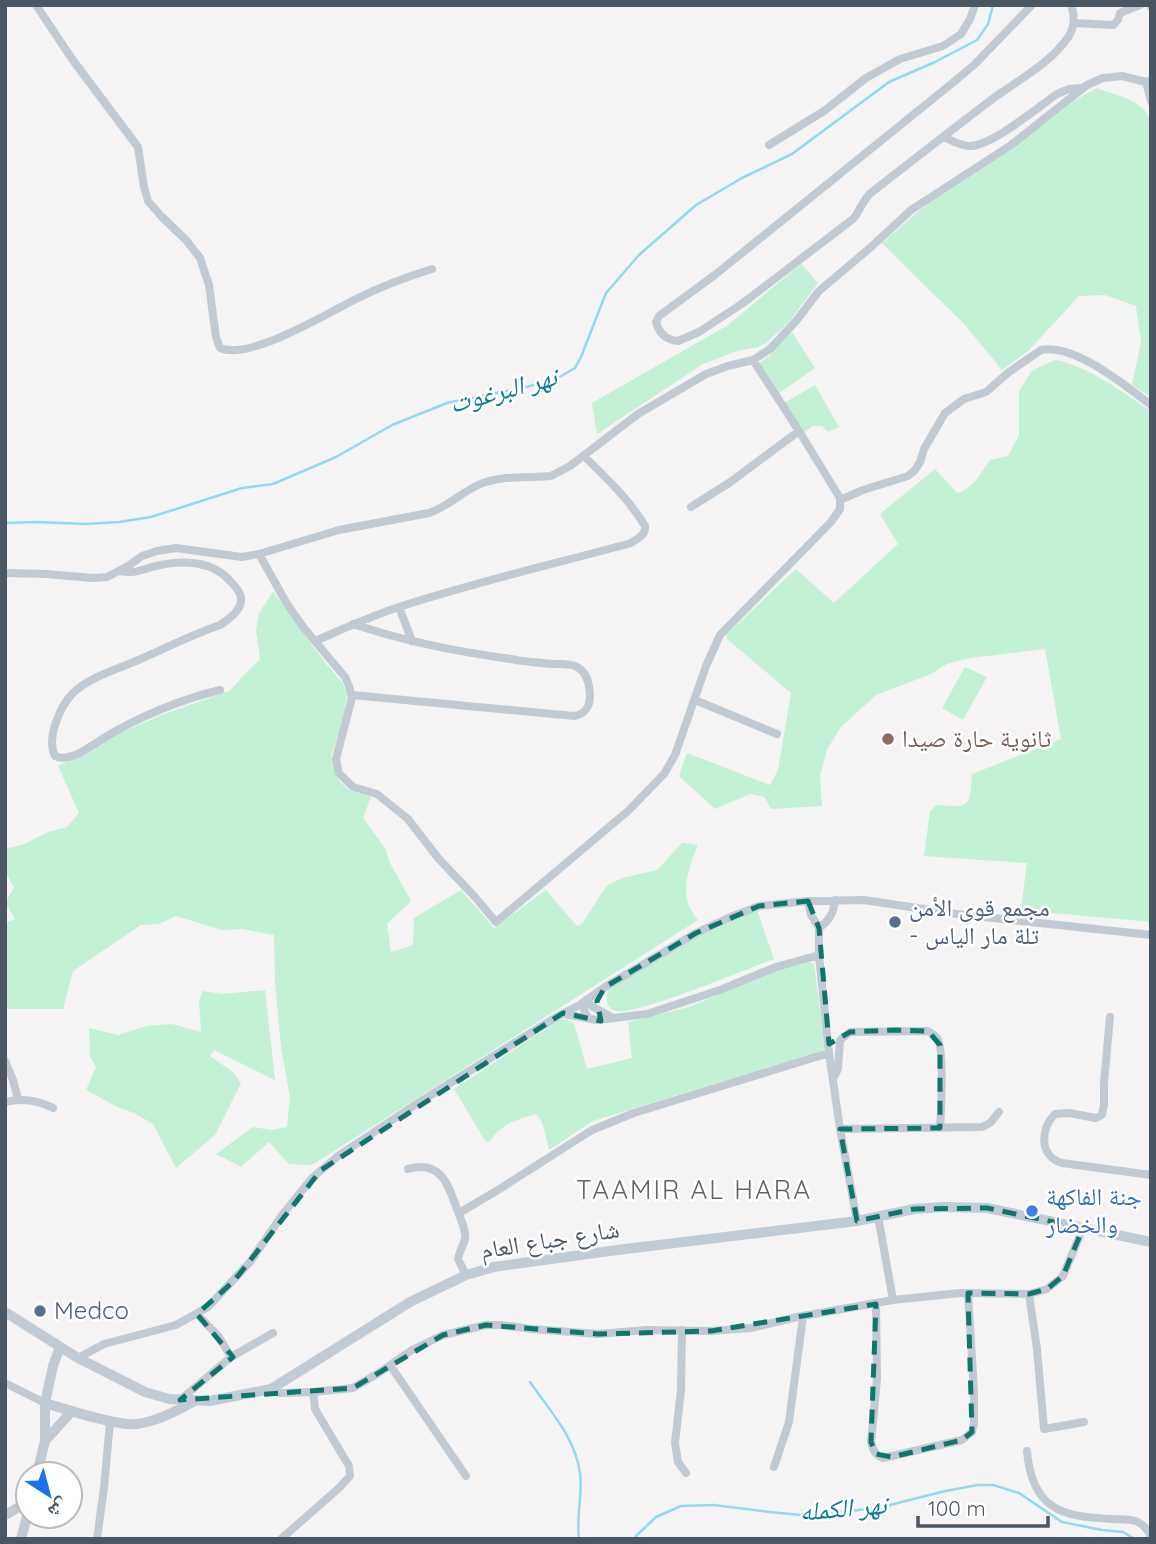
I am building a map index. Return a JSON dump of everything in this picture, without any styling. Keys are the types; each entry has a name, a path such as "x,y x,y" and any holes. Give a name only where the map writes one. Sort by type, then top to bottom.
{"main road":[{"name":"شارع جباع العام","path":"5,1312 78,1358 145,1392 193,1402 220,1400 271,1389 410,1302 466,1275 494,1268 857,1221 914,1209 944,1207 987,1208 1151,1242"}],"street":[{"path":"36,5 72,60 138,147 148,201 200,258 209,285 218,345 223,349 236,351 259,345 314,322 357,298 432,269"},
{"path":"769,145 824,111 866,78 900,59 943,46 961,34 975,5"},
{"path":"1032,5 974,65 716,274 659,316 656,322 661,333 674,341 685,339 743,303 853,219 869,194 1044,63 1069,35 1074,23 1071,5"},
{"path":"1074,23 1113,25 1120,13 1140,5"},
{"path":"5,573 107,577 142,556 176,548 242,557 259,554 339,530 429,513 487,481 551,476 570,466 638,414 706,374 753,360 770,349 819,291 911,210 1011,145 1083,88 1104,78 1122,76 1148,81 1151,101"},
{"path":"943,137 963,146 985,143 1057,94 1069,89 1083,88"},
{"path":"840,500 908,476 920,462 923,449 945,413 964,399 986,393 1009,372 1041,350 1048,348 1086,360 1151,405"},
{"path":"259,554 287,604 345,677 352,695 336,759 340,773 353,787 377,794 408,819 438,858 496,922 628,811 664,774 675,755 706,666 720,635 831,522 840,509 840,498 753,360"},
{"path":"691,507 800,431"},
{"path":"315,641 399,607 631,542 640,537 646,528 640,516 584,456"},
{"path":"119,571 133,573 172,563 201,564 218,570 231,582 241,597 241,603 233,615 220,625 96,679 74,692 57,719 51,747 55,756 60,759 74,755 117,730 202,694 220,690"},
{"path":"399,607 412,641"},
{"path":"352,695 574,716 586,710 590,694 583,672 574,665 508,659 387,636 353,624"},
{"path":"695,700 778,734"},
{"path":"819,928 831,916 835,900"},
{"path":"78,1358 104,1344 166,1328 208,1307 250,1262 312,1178 338,1156 562,1013 696,933 728,918 759,906 808,901 864,900 957,914 1151,935"},
{"path":"808,901 811,915 819,928 819,955 829,1053 857,1221"},
{"path":"562,1013 597,1020 647,1014 776,967 819,955"},
{"path":"600,991 597,1001 601,1011"},
{"path":"586,1000 613,1017"},
{"path":"586,1000 584,1008 589,1018"},
{"path":"1110,1017 1102,1115 1096,1118 1069,1113 1055,1114 1045,1128 1046,1149 1052,1159 1062,1163 1151,1175"},
{"path":"834,1078 838,1069 840,1040 849,1032 928,1031 938,1038 940,1045 940,1128"},
{"path":"459,1213 592,1130 634,1113 829,1053"},
{"path":"5,1061 18,1100"},
{"path":"5,1102 34,1101 53,1108"},
{"path":"840,1129 987,1126 999,1112"},
{"path":"408,1169 420,1167 435,1170 446,1180 464,1227 465,1239 458,1258 466,1275"},
{"path":"878,1216 893,1300"},
{"path":"271,1389 280,1393 353,1388 412,1350 443,1335 486,1325 598,1334 646,1330 711,1331 751,1328 893,1300 968,1293 1029,1294 1047,1289 1063,1276 1083,1228"},
{"path":"876,1304 877,1379 871,1442 876,1454 883,1458 962,1440 972,1432 974,1391 968,1293"},
{"path":"1029,1294 1044,1429 1084,1422"},
{"path":"197,1314 219,1337 231,1357"},
{"path":"775,1467 789,1422 803,1316"},
{"path":"682,1331 681,1390 675,1443 678,1462 686,1473"},
{"path":"180,1400 231,1357 273,1333"},
{"path":"40,1460 45,1441 45,1404 60,1347"},
{"path":"390,1365 467,1476"},
{"path":"5,1382 45,1404 133,1425 163,1418 193,1402"},
{"path":"281,1539 350,1476 349,1465 315,1409 313,1392"},
{"path":"45,1441 72,1411"},
{"path":"97,1539 110,1421"},
{"path":"1027,1451 1039,1492 1051,1507 1067,1514 1139,1522 1150,1534 1150,1539"}],"highlighted area":[{"path":"808,901 819,928 829,1044 850,1032 895,1030 928,1031 940,1045 940,1128 840,1129 857,1221 914,1209 987,1208 1083,1228 1063,1276 1047,1289 1029,1294 968,1293 972,1432 962,1440 892,1457 876,1454 871,1442 876,1304 711,1331 598,1334 486,1325 443,1335 353,1388 180,1400 233,1357 197,1314 234,1281 321,1170 563,1013 601,1021 597,1001 605,987 696,933 759,906"}],"green space":[{"path":"1097,88 1137,104 1148,115 1151,123 1151,397 1132,385 1141,342 1136,306 1105,295 1079,296 1028,351 1002,370 965,325 882,243 927,204 1007,152 1074,101"},
{"path":"801,264 818,283 789,322 766,343 703,364 597,434 592,403 728,325"},
{"path":"792,332 815,368 778,394 759,363 770,356 772,350"},
{"path":"1056,360 1093,374 1151,411 1151,922 1021,910 1027,863 924,856 930,811 936,805 956,806 966,803 969,800 972,774 1061,739 1045,649 970,658 947,664 931,674 876,695 840,728 827,750 820,776 822,806 771,809 764,797 750,794 715,809 679,776 687,753 770,785 778,770 791,693 727,639 727,634 796,569 834,603 898,544 880,514 935,469 957,493 972,484 990,460 1008,456 1019,435 1019,391 1031,372"},
{"path":"815,385 839,427 828,432 822,426 813,426 803,433 784,403"},
{"path":"273,592 342,682 347,693 344,719 331,756 340,782 349,790 371,797 363,818 385,848 390,863 411,901 387,924 391,952 413,945 414,918 461,890 494,928 546,890 577,926 582,924 608,885 622,878 657,870 682,843 698,845 690,867 686,891 689,906 698,920 312,1165 289,1164 269,1142 241,1167 216,1154 253,1127 272,1130 287,1127 290,1097 281,1047 274,935 242,929 222,930 176,916 159,924 141,925 73,971 63,1009 5,1009 5,923 15,919 5,902 14,888 5,870 5,849 67,827 79,813 58,766 118,734 229,691 260,659 256,630 259,613"},
{"path":"965,667 987,677 963,720 942,708"},
{"path":"757,910 774,959 693,990 627,1011 612,1010 608,1005 608,989 704,932"},
{"path":"809,962 814,964 824,1041 821,1054 593,1121 549,1150 543,1126 536,1114 510,1123 486,1142 454,1089 561,1019 574,1023 587,1069 632,1058 628,1022 689,1007 780,969"},
{"path":"265,990 275,1080 214,1050 210,1056 233,1072 241,1083 215,1135 176,1168 153,1124 86,1090 96,1067 90,1057 89,1028 118,1035 147,1026 172,1024 201,1032 199,1000 203,991 222,994"}],"waterway":[{"name":"نهر البرغوت","path":"5,523 86,524 151,517 242,488 273,484 336,457 392,425 447,403 556,379 575,368 606,293 639,255 696,205 742,178 792,154 889,82 977,40 988,24 993,5"},
{"path":"530,1382 561,1425 577,1460 581,1481 579,1539"},
{"name":"نهر الكمله","path":"633,1539 656,1517 681,1506 714,1505 812,1516 882,1507 977,1485 993,1485 1019,1493 1062,1522 1123,1532 1133,1538"}],"place":[{"name":"ثانوية حارة صيدا","path":"888,739"},
{"name":"مجمع قوى الأمن - تلة مار الياس","path":"895,922"},
{"name":"جنة الفاكهة والخضار","path":"1032,1211"},
{"name":"Medco","path":"40,1311"}],"district":[{"name":"TAAMIR AL HARA","path":"694,1190"}]}
